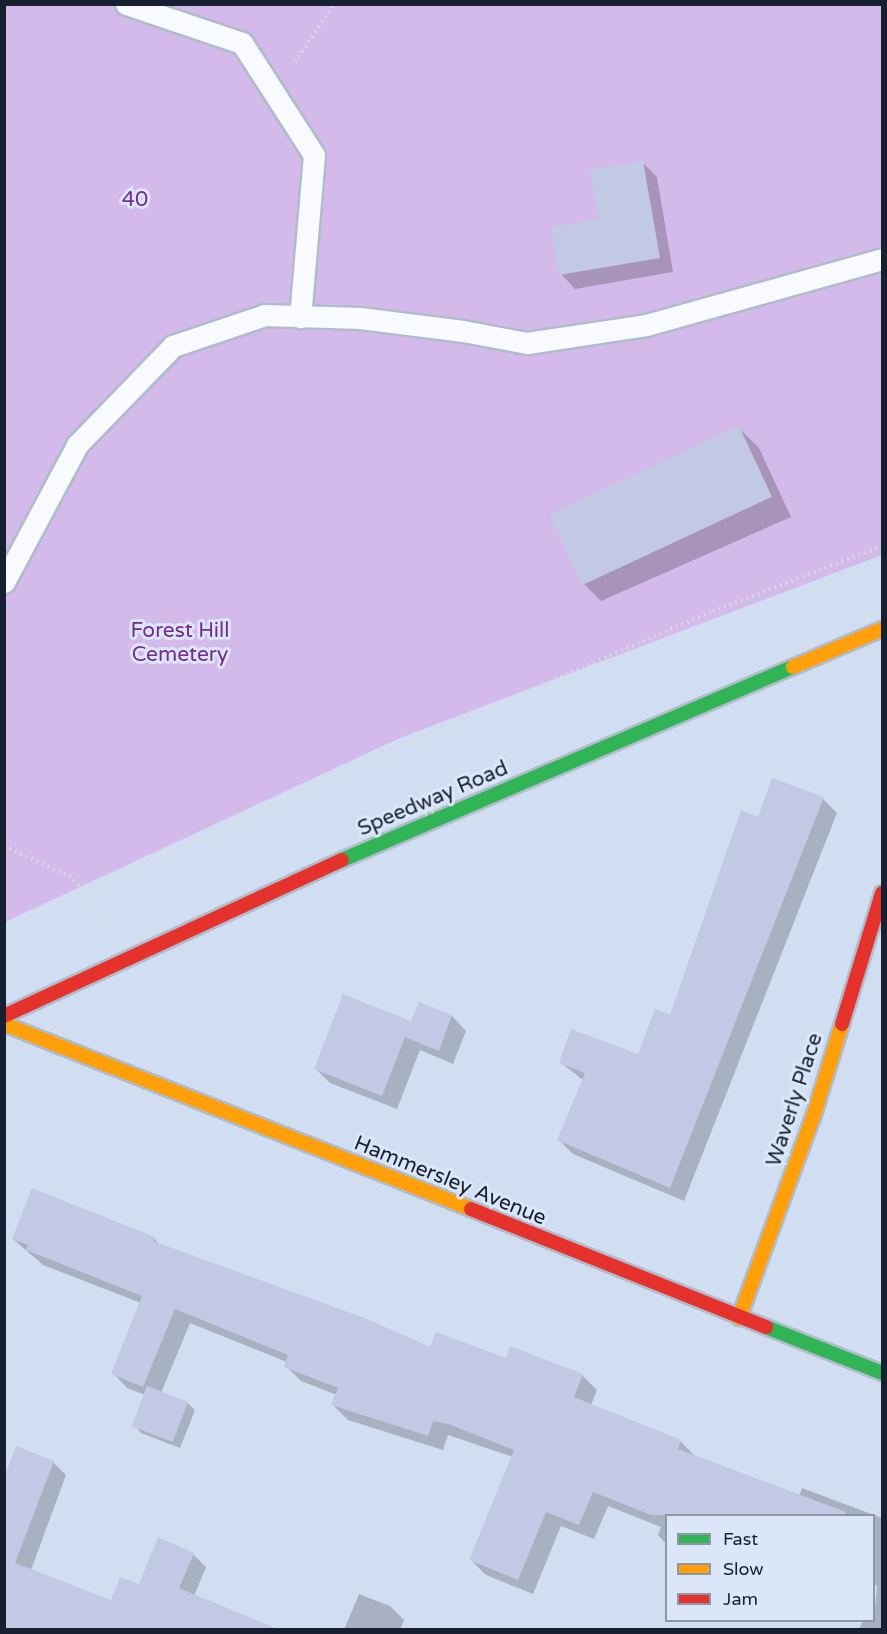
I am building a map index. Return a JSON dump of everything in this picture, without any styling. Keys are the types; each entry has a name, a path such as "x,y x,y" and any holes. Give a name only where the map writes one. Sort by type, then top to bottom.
{"street":[{"name":"Speedway Road","path":"4,1016 311,873 882,629"},
{"name":"Waverly Place","path":"739,1318 815,1111 882,893"},
{"name":"Hammersley Avenue","path":"4,1024 882,1373"}],"lane":[{"path":"126,4 242,42 314,156 300,316"},
{"path":"4,582 76,445 173,346 265,315 360,318 463,331 526,343 646,325 882,259"}],"path":[{"path":"273,91 334,4"},
{"path":"85,891 617,653 882,546"},
{"path":"4,846 69,876 85,891 98,920"}],"green space":[{"path":"4,5 882,5 882,555 400,738 5,922"}],"building":[{"path":"643,161 660,258 559,275 551,227 598,219 590,170"},
{"path":"739,426 772,497 583,585 550,514"},
{"path":"772,778 824,797 670,1188 557,1140 585,1073 559,1063 571,1029 638,1054 655,1009 670,1015 741,810 758,817"},
{"path":"343,994 411,1021 419,1002 452,1015 439,1051 405,1037 382,1096 314,1069"},
{"path":"32,1188 155,1237 153,1241 367,1319 430,1347 436,1332 506,1358 510,1346 583,1374 574,1397 681,1440 678,1449 846,1512 845,1514 651,1515 593,1492 579,1525 546,1512 518,1580 469,1560 514,1450 448,1424 433,1421 428,1436 331,1405 338,1388 284,1367 288,1355 175,1309 143,1387 111,1374 142,1296 26,1250 28,1245 12,1239"},
{"path":"147,1386 188,1402 173,1442 132,1426"},
{"path":"16,1446 54,1461 15,1563 111,1600 120,1577 139,1584 158,1537 194,1553 179,1588 278,1629 4,1629 4,1478"}],"traffic: fast":[{"path":"342,860 793,667"},
{"path":"766,1327 882,1373"}],"traffic: slow":[{"path":"793,667 882,629"},
{"path":"4,1024 471,1209"},
{"path":"739,1318 815,1111 842,1024"}],"traffic: jam":[{"path":"4,1016 342,860"},
{"path":"842,1024 882,893"},
{"path":"471,1209 766,1327"}],"park label":[{"name":"40","path":"135,200"},
{"name":"Forest Hill Cemetery","path":"180,643"}]}
